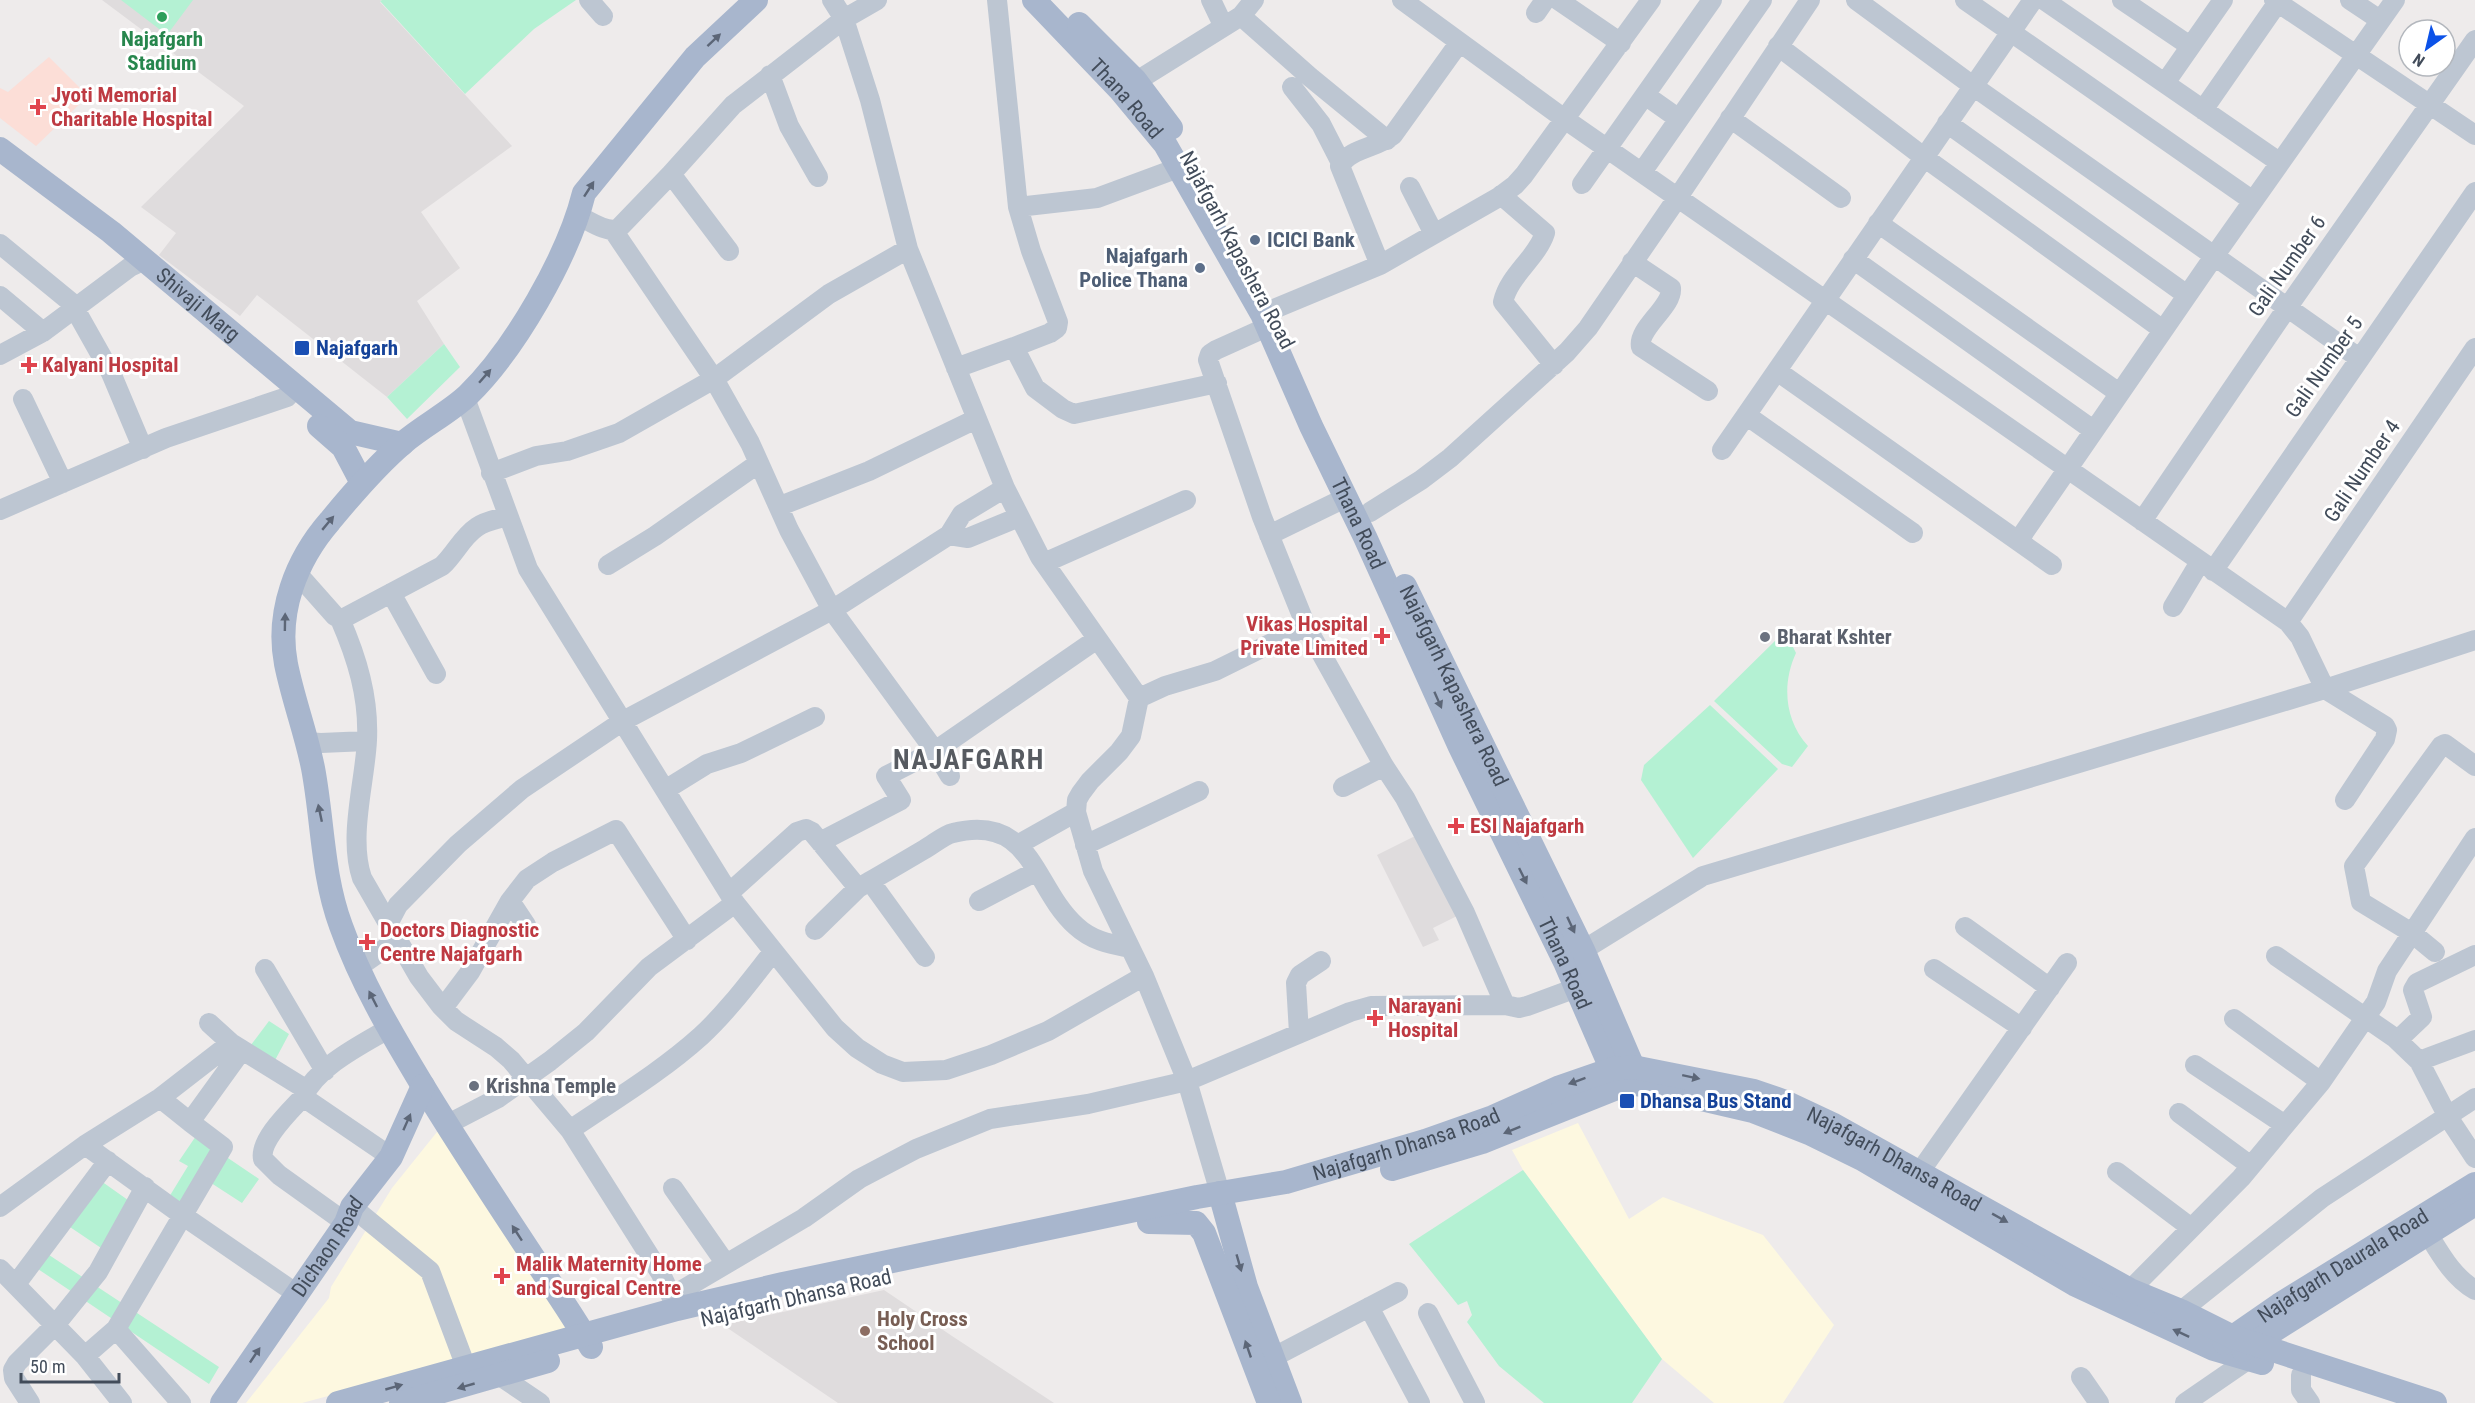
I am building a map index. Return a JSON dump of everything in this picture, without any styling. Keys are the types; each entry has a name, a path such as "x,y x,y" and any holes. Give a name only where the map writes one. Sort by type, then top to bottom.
{"main road":[{"path":"338,1403 466,1367 588,1341 446,1125 388,1029 357,968 339,922 324,862 323,826 306,742 285,660 284,615 296,572 309,548 362,483 402,444 465,398 488,374 529,314 579,216 584,193 695,57 756,0"},
{"name":"Thana Road","path":"1034,0 1128,86 1267,317 1345,498 1460,747 1574,956 1576,988 1625,1079"},
{"name":"Najafgarh Kapashera Road","path":"1053,0 1128,86 1174,132 1267,317 1309,391 1370,512 1574,956 1625,1079"},
{"name":"Shivaji Marg","path":"1,156 111,232 138,264 292,392 350,432 402,444"},
{"name":"Shivaji Marg","path":"292,392 343,447 362,483"},
{"name":"Najafgarh Dhansa Road","path":"1625,1079 1753,1111 1809,1133 1862,1159 2074,1284 2301,1375 2384,1403"},
{"name":"Najafgarh Dhansa Road","path":"401,1403 500,1376 675,1303 783,1284 1125,1213 1221,1200 1425,1141 1493,1117 1560,1087 1625,1079 1754,1091 1783,1101 1832,1124 2130,1290 2181,1311 2237,1349 2435,1403"},
{"name":"Dichaon Road","path":"222,1403 391,1157 423,1086"},
{"name":"Najafgarh Daurala Road","path":"2237,1349 2278,1305 2475,1184"},
{"path":"1221,1200 1246,1287 1290,1403"},
{"name":"Najafgarh Dhansa Road","path":"588,1341 1196,1212 1221,1200"},
{"name":"Najafgarh Daurala Road","path":"2237,1349 2475,1204"},
{"path":"1149,1222 1196,1223 1204,1233 1269,1403"}],"street":[{"path":"589,0 603,16"},
{"path":"832,0 844,19 870,99 908,249 1005,488 1044,563 1139,698 1131,736 1081,793 1077,800 1076,812 1093,871 1144,976 1187,1081 1221,1200"},
{"path":"613,230 622,225 671,174 726,111 844,19 877,0"},
{"path":"956,368 1050,333 1057,328 1058,322 1031,252 1018,207 997,0"},
{"path":"1211,0 1223,25"},
{"path":"1128,86 1223,25 1241,16 1254,0"},
{"path":"1402,0 1566,120 2288,622 2300,637 2325,690 2385,726 2387,730 2385,739 2345,800"},
{"path":"1558,0 1621,43"},
{"path":"1505,1005 1465,913 1405,798 1384,766 1306,626 1269,535 1208,360 1210,354 1267,317 1380,265 1501,195 1524,175 1651,0"},
{"path":"1582,184 1712,0"},
{"path":"1642,172 1762,0"},
{"path":"1370,512 1421,480 1450,458 1554,365 1588,328 1810,0"},
{"path":"1856,0 1973,86 2359,358"},
{"path":"1965,0 2253,201"},
{"path":"1722,450 2033,0"},
{"path":"2044,0 2279,162"},
{"path":"2122,0 2190,46"},
{"path":"2165,83 2223,0"},
{"path":"2350,0 2380,20"},
{"path":"2018,541 2279,162 2395,0"},
{"path":"2203,110 2276,1 2429,104 2474,130"},
{"path":"1241,16 1310,77 1387,140"},
{"name":"Gali Number 6","path":"2142,521 2287,308 2475,40"},
{"path":"1341,163 1348,157 1387,140 1398,129 1459,43"},
{"path":"1778,46 1925,158 2163,330"},
{"path":"771,75 789,126 818,177"},
{"path":"1292,87 1321,124 1341,163 1342,176 1380,265"},
{"path":"1645,95 1679,119"},
{"path":"1730,118 1841,198"},
{"path":"1947,123 2187,295"},
{"path":"1018,207 1097,198 1178,168"},
{"path":"671,174 729,251"},
{"path":"1410,187 1434,234"},
{"name":"Gali Number 5","path":"2173,607 2207,567 2359,358 2475,192"},
{"path":"1501,195 1545,232 1540,244 1508,290 1503,302 1554,365"},
{"path":"579,216 613,230 714,378 759,463 789,530 832,610 935,751 950,776"},
{"path":"1878,223 2120,393"},
{"path":"0,244 76,309 111,373 143,448"},
{"path":"492,473 527,459 567,451 619,433 714,378 829,294 908,249"},
{"path":"1853,260 2093,430"},
{"path":"1632,262 1671,288 1669,298 1642,337 1641,347 1708,391"},
{"path":"0,355 43,332 138,264"},
{"path":"0,296 43,332"},
{"path":"1014,347 1035,388 1063,410 1074,414 1217,383"},
{"name":"Gali Number 4","path":"2288,622 2475,348"},
{"path":"1777,371 2052,565"},
{"path":"0,510 143,448 292,392"},
{"path":"465,398 528,569 732,898 835,1028 857,1048 882,1064 903,1072 946,1070 1048,1031 1144,976"},
{"path":"23,399 63,483"},
{"path":"1746,415 1913,533"},
{"path":"780,506 869,471 976,419"},
{"path":"608,565 655,536 759,463"},
{"path":"357,968 387,947 390,939 388,924 398,905 484,819 556,765 623,721 832,610 949,535 962,514 1005,488"},
{"path":"1269,535 1345,498"},
{"path":"1044,563 1186,500"},
{"path":"340,619 442,566 452,557 465,538 480,525 508,516"},
{"path":"949,535 968,538 1019,516"},
{"path":"296,572 340,619 365,688 367,741 358,832 358,866 366,885 419,977 443,1008 456,1021 496,1047 528,1078 570,1130 638,1236 675,1303 726,1264 804,1218 859,1179 916,1149 990,1119 1088,1104 1187,1081 1350,1012 1371,1006 1505,1005 1519,1008 1576,988"},
{"path":"391,593 436,675"},
{"path":"1139,698 1165,686 1215,671 1306,626"},
{"path":"820,842 901,800 886,776 935,751 1097,639"},
{"path":"1574,956 1703,876 2325,690 2475,640"},
{"path":"665,790 707,764 741,753 815,717"},
{"path":"306,742 367,741"},
{"path":"2435,952 2412,933 2361,902 2354,866 2441,746 2445,744 2451,747 2475,766"},
{"path":"1343,787 1384,766"},
{"path":"1085,844 1199,791"},
{"path":"1019,844 1076,812"},
{"path":"446,1125 475,1111 528,1078 586,1032 649,967 687,940 797,832 806,829 820,842 864,885 925,957"},
{"path":"443,1008 470,972 510,901 527,879 553,861 616,831 687,940"},
{"path":"815,930 864,885 951,833 976,831 997,833 1019,844 1075,926 1102,942 1130,948"},
{"path":"2130,1290 2251,1166 2321,1082 2376,1002 2387,971 2475,838"},
{"path":"979,901 1037,871"},
{"path":"510,901 526,925"},
{"path":"1965,927 2050,987"},
{"path":"570,1130 654,1072 699,1037 730,1006 773,952"},
{"path":"2395,1038 2402,1036 2422,1017 2413,990 2417,983 2475,955"},
{"path":"2276,956 2395,1038 2419,1061 2448,1117 2475,1158"},
{"path":"1299,1033 1296,982 1300,975 1322,962"},
{"path":"1919,1173 2067,963"},
{"path":"265,969 325,1071"},
{"path":"1935,969 2022,1028"},
{"path":"2234,1019 2321,1082"},
{"path":"209,1023 236,1047 391,1157"},
{"path":"388,1029 325,1071 275,1129 263,1148 263,1159 279,1175 349,1215 430,1271 466,1367"},
{"path":"2419,1061 2475,1040"},
{"path":"0,1207 85,1144 160,1098 236,1047"},
{"path":"190,1122 236,1047"},
{"path":"2195,1065 2285,1125"},
{"path":"85,1356 116,1329 223,1147 160,1098"},
{"path":"2181,1311 2322,1198 2475,1098"},
{"path":"2179,1113 2251,1166"},
{"path":"85,1144 182,1215 297,1294"},
{"path":"16,1284 108,1161"},
{"path":"2117,1172 2190,1227"},
{"path":"30,1403 14,1378 6,1374 56,1324 98,1272 145,1186"},
{"path":"673,1188 726,1264"},
{"path":"2428,1234 2452,1272 2475,1290"},
{"path":"0,1269 56,1324 122,1403"},
{"path":"1272,1358 1398,1292"},
{"path":"1369,1307 1420,1403"},
{"path":"1428,1313 1475,1403"},
{"path":"116,1329 181,1403"},
{"path":"2186,1403 2237,1349"},
{"path":"2301,1375 2301,1390 2310,1403"},
{"path":"500,1376 540,1403"},
{"path":"2081,1377 2100,1403"}],"shaded area":[{"path":"102,0 381,0 380,2 512,146 421,212 460,268 417,301 444,344 387,397 257,295 240,316 159,255 176,233 141,207 244,106"},
{"name":"Jyoti Memorial Charitable Hospital","path":"49,57 88,96 36,146 0,118 0,88 8,92"},
{"path":"1419,834 1459,915 1433,928 1439,940 1423,947 1377,855"},
{"path":"1578,1123 1629,1219 1663,1197 1763,1235 1834,1325 1783,1403 1714,1403 1662,1359 1523,1170 1512,1150"},
{"path":"441,1127 571,1331 302,1403 246,1403 329,1298 331,1287 392,1188"},
{"path":"884,1290 1054,1403 838,1403 723,1325"}],"green space":[{"name":"Najafgarh Stadium","path":"121,0 193,0 167,35"},
{"path":"576,0 534,29 465,94 380,1"},
{"path":"444,344 460,367 407,419 387,397"},
{"path":"1785,631 1796,653 1787,689 1790,713 1800,736 1808,746 1792,767 1782,764 1714,701"},
{"path":"1710,705 1778,769 1693,858 1641,780 1644,765"},
{"path":"269,1021 289,1034 273,1064 248,1049"},
{"path":"198,1133 216,1148 180,1210 166,1202 188,1166 179,1161"},
{"path":"225,1156 259,1179 242,1203 208,1181"},
{"path":"1523,1170 1662,1359 1632,1403 1544,1403 1499,1366 1467,1322 1472,1315 1467,1301 1458,1305 1409,1244"},
{"path":"101,1181 135,1205 107,1252 67,1225"},
{"path":"46,1253 219,1367 209,1384 35,1267"}],"place":[{"name":"Najafgarh Stadium","path":"162,17"},
{"name":"Jyoti Memorial Charitable Hospital","path":"38,107"},
{"name":"ICICI Bank","path":"1255,240"},
{"name":"Najafgarh Police Thana","path":"1200,268"},
{"name":"Najafgarh","path":"302,348"},
{"name":"Kalyani Hospital","path":"29,365"},
{"name":"Vikas Hospital Private Limited","path":"1382,636"},
{"name":"Bharat Kshter","path":"1765,637"},
{"name":"ESI Najafgarh","path":"1456,826"},
{"name":"Doctors Diagnostic Centre Najafgarh","path":"367,942"},
{"name":"Narayani Hospital","path":"1375,1018"},
{"name":"Krishna Temple","path":"474,1086"},
{"name":"Dhansa Bus Stand","path":"1627,1101"},
{"name":"Malik Maternity Home and Surgical Centre","path":"502,1276"},
{"name":"Holy Cross School","path":"865,1331"}],"district":[{"name":"NAJAFGARH","path":"969,760"}]}
